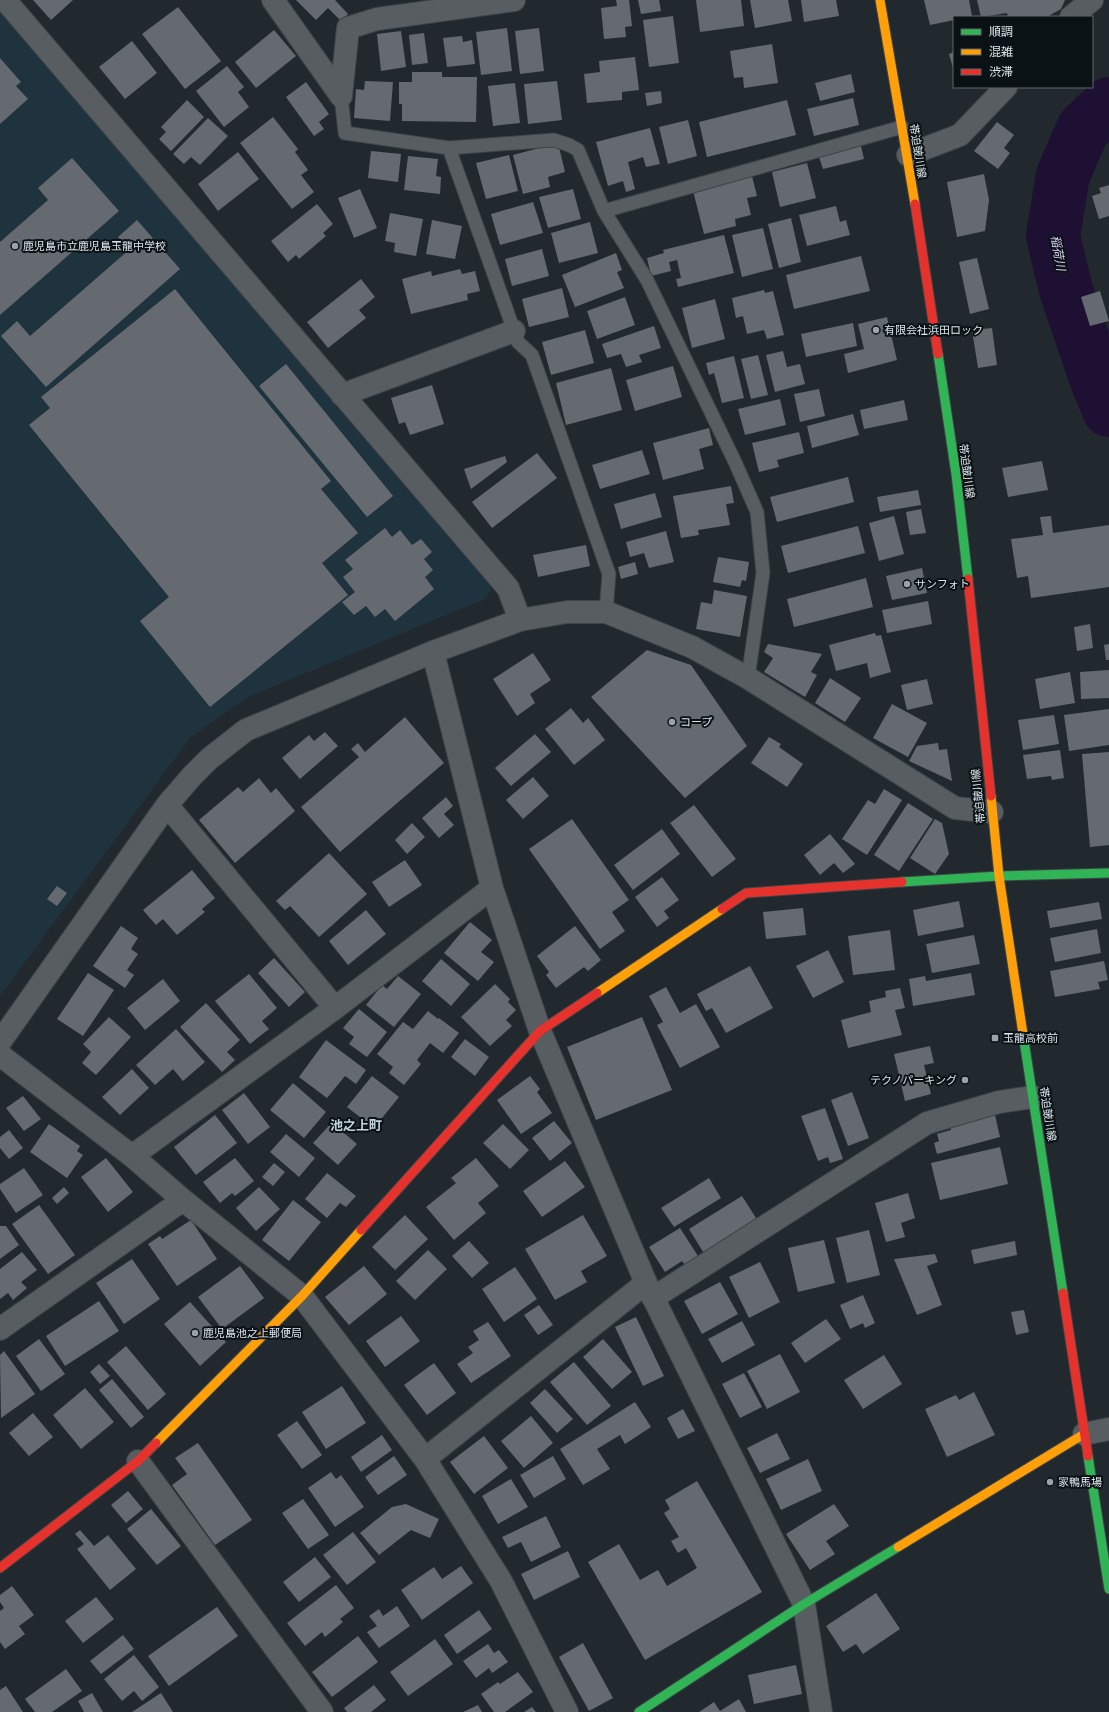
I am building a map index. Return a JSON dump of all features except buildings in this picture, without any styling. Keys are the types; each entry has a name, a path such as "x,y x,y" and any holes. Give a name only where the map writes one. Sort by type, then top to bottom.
{"street":[{"path":"5,0 253,288 342,395 508,588 520,620"},
{"path":"273,0 341,96"},
{"path":"341,96 348,28 377,19 514,0"},
{"name":"帯迫皷川線","path":"880,0 908,155 957,482 999,876 1109,1589"},
{"path":"1072,16 1092,0"},
{"path":"908,155 960,135 1005,88"},
{"path":"342,395 514,331"},
{"path":"0,1042 167,805 209,759 246,730 433,652 520,620 567,612 606,612 692,647 748,678 955,808 992,812"},
{"path":"433,652 492,888 540,1031 650,1290 804,1604 821,1712"},
{"path":"167,805 335,1008"},
{"path":"0,1568 138,1461 302,1296 540,1031 746,893 999,876 1109,873"},
{"path":"132,1156 335,1008 492,888"},
{"path":"0,1055 132,1156 183,1200 302,1296 425,1459 501,1580 567,1712"},
{"path":"425,1459 650,1290 927,1123 999,1102 1033,1098"},
{"path":"0,1329 183,1200"},
{"path":"639,1712 804,1604 1084,1434 1109,1429"},
{"path":"138,1461 322,1712"}],"lane":[{"path":"341,96 345,133 449,148 554,140 578,150 604,211 647,280 735,462 756,512 763,573 748,678"},
{"path":"604,211 902,127"},
{"path":"449,148 518,342 532,355 609,574 606,612"}],"shaded area":[{"path":"0,11 494,585 485,599 248,697 190,738 0,996"}],"waterway":[{"name":"稲荷川","path":"1109,104 1083,129 1063,175 1053,236 1066,290 1096,378 1109,410"}],"traffic: fast":[{"path":"938,354 956,474 968,579"},
{"path":"902,882 999,876 1109,873"},
{"path":"1023,1034 1063,1293"},
{"path":"1088,1456 1109,1589"},
{"path":"639,1712 804,1604 898,1547"}],"traffic: slow":[{"path":"880,0 915,204"},
{"path":"991,796 999,876 1023,1034"},
{"path":"597,993 722,909"},
{"path":"156,1443 302,1296 361,1230"},
{"path":"898,1547 1084,1434"}],"traffic: jam":[{"path":"915,204 938,354"},
{"path":"968,579 991,796"},
{"path":"722,909 746,893 902,882"},
{"path":"361,1230 540,1031 597,993"},
{"path":"1063,1293 1088,1456"},
{"path":"0,1568 138,1461 156,1443"}],"place":[{"name":"鹿児島市立鹿児島玉龍中学校","path":"15,246"},
{"name":"有限会社浜田ロック","path":"876,330"},
{"name":"サンフォト","path":"907,584"},
{"name":"コープ","path":"672,722"},
{"name":"玉龍高校前","path":"995,1038"},
{"name":"テクノパーキング","path":"965,1080"},
{"name":"鹿児島池之上郵便局","path":"195,1333"},
{"name":"家鴨馬場","path":"1050,1482"}],"district":[{"name":"池之上町","path":"356,1125"}]}
